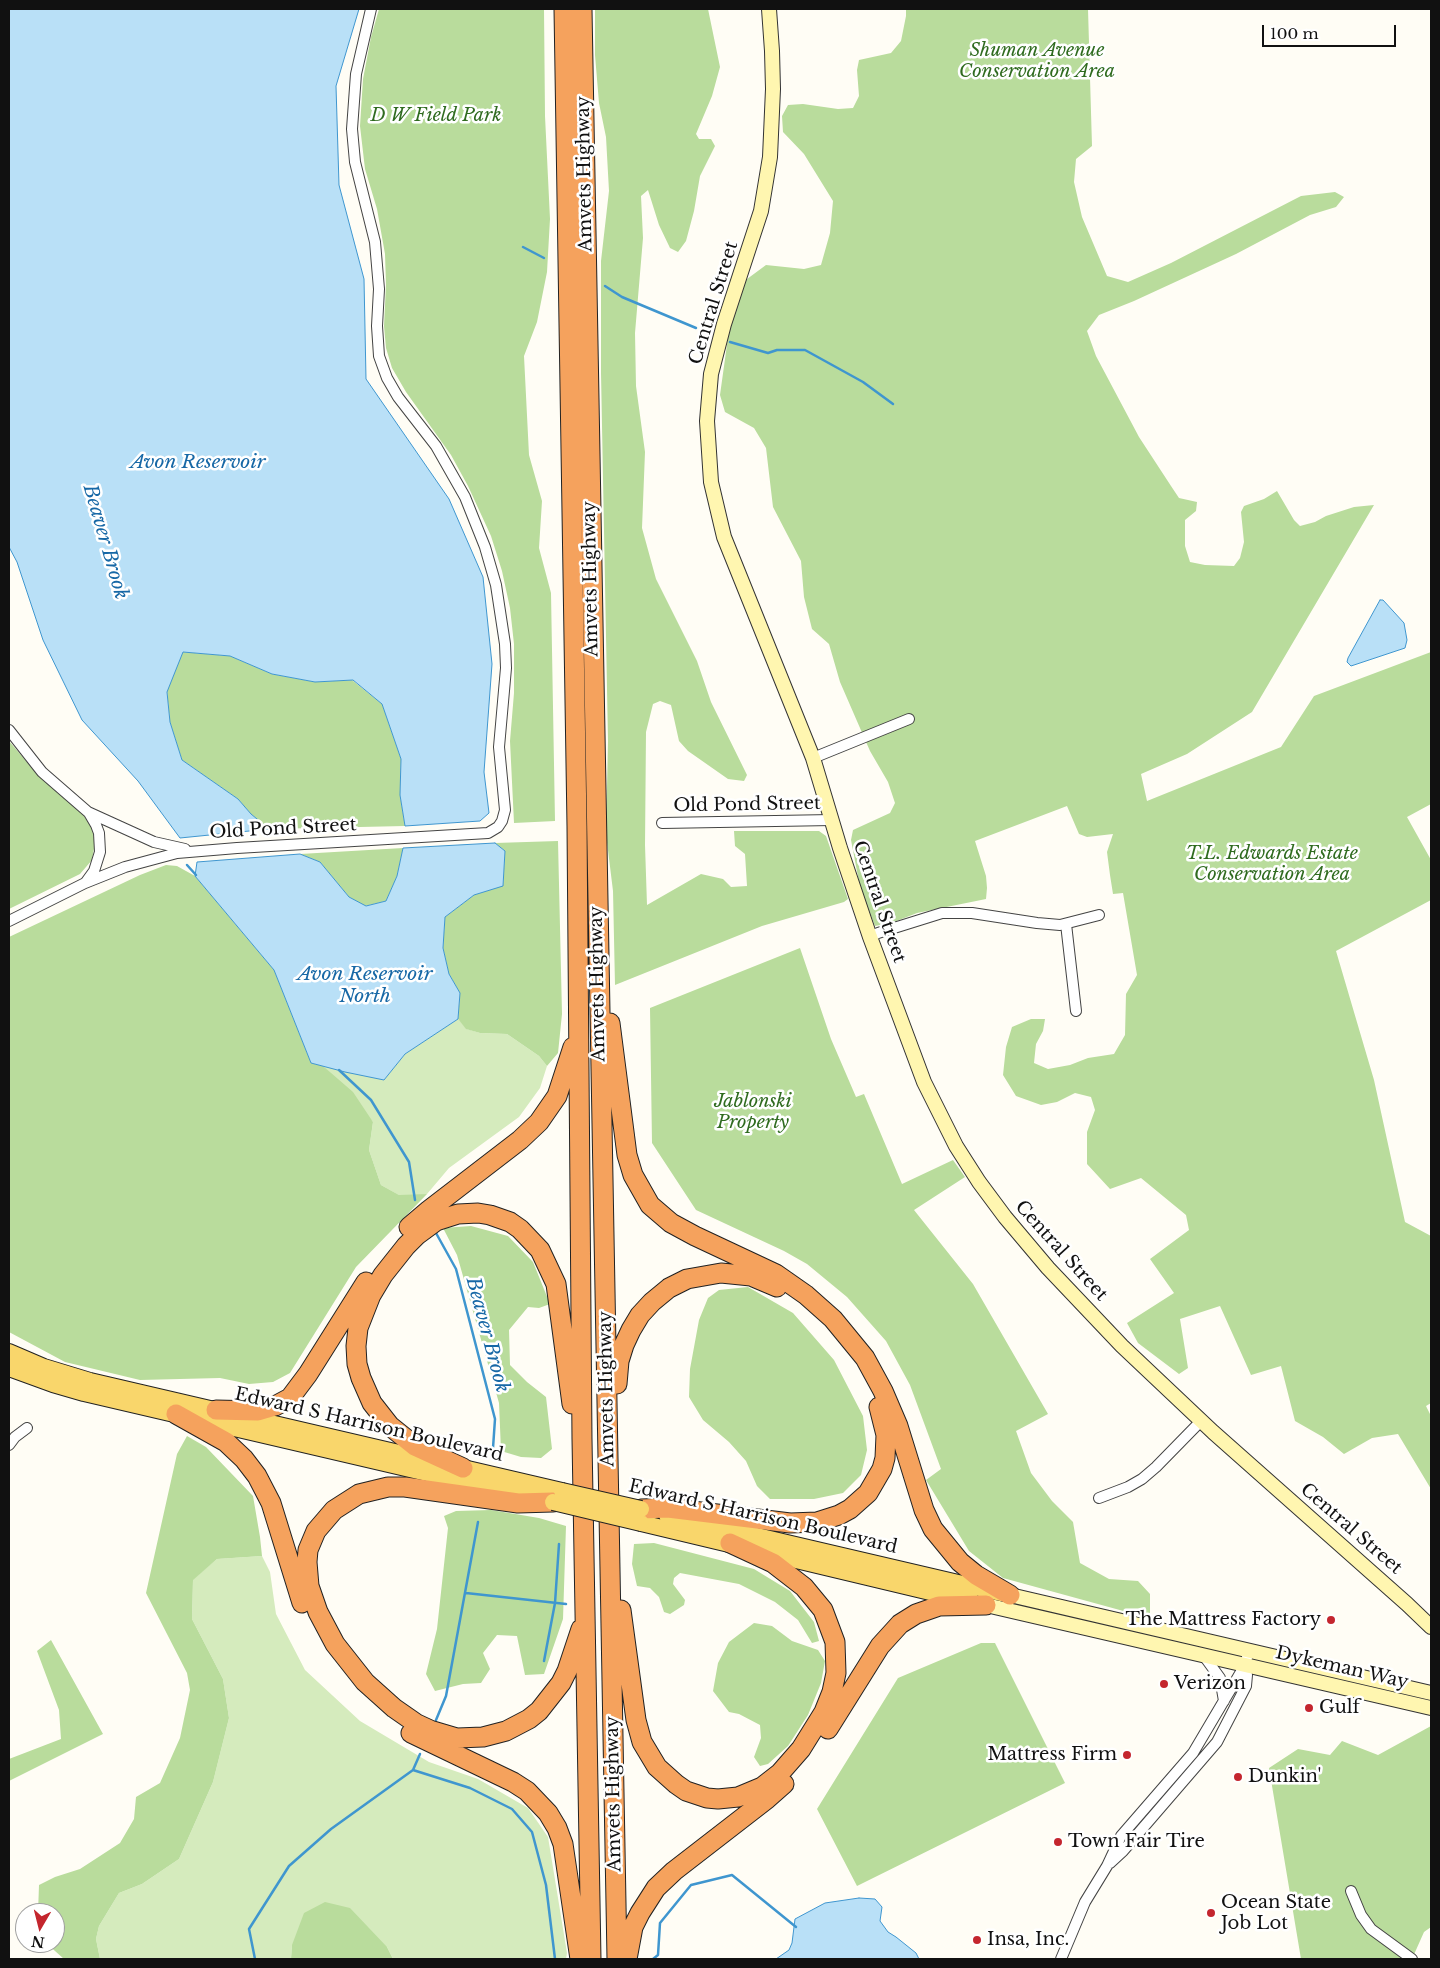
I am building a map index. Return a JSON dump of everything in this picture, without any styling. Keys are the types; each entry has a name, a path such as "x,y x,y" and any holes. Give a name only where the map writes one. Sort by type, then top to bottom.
{"highway":[{"name":"Amvets Highway","path":"564,9 579,1032 582,1439 591,1959"},
{"name":"Amvets Highway","path":"582,9 617,1959"},
{"path":"598,970 608,1001 627,1155 633,1175 650,1205 679,1228 759,1265 784,1279 820,1306 837,1324 865,1358 884,1391 898,1426 924,1510 933,1529 960,1562 976,1575 1010,1596"},
{"path":"216,1410 258,1411 275,1406 290,1398 308,1374 375,1269 398,1239 429,1210 520,1140 547,1112 560,1089 579,1032"},
{"path":"463,1468 415,1446 390,1426 379,1414 366,1391 356,1355 360,1320 371,1295 383,1275 406,1246 426,1228 436,1221 458,1214 478,1213 510,1222 531,1239 547,1262 556,1284 572,1404 582,1439"},
{"path":"608,1424 616,1391 619,1361 624,1345 640,1315 669,1288 687,1279 711,1273 738,1274 762,1280 783,1291 805,1307 841,1343 862,1374 878,1404 886,1435 885,1458 882,1468 868,1493 860,1502 839,1515 816,1522 790,1523 668,1508 641,1516"},
{"path":"176,1414 226,1442 244,1459 257,1476 271,1503 308,1618 331,1658 356,1688 374,1706 410,1732 514,1782 527,1791 548,1813 557,1828 563,1844 580,1959"},
{"path":"557,1497 518,1502 388,1487 359,1494 334,1510 316,1531 308,1550 308,1586 318,1612 335,1644 365,1682 394,1708 411,1720 430,1730 457,1738 483,1738 506,1731 523,1723 539,1712 561,1683 585,1619"},
{"path":"610,1579 621,1604 636,1720 642,1742 649,1755 657,1767 676,1784 697,1795 718,1799 748,1794 762,1787 780,1773 808,1739 829,1703 836,1673 837,1655 829,1623 814,1597 777,1566 730,1543"},
{"path":"627,1959 633,1927 656,1888 767,1799 803,1764 880,1646 893,1630 916,1614 939,1606 986,1605"}],"main road":[{"name":"Edward S Harrison Boulevard","path":"9,1352 44,1367 75,1377 463,1468 557,1497"},
{"name":"Edward S Harrison Boulevard","path":"9,1368 68,1389 176,1414 1010,1596"},
{"name":"Edward S Harrison Boulevard","path":"641,1516 730,1543 986,1605"}],"street":[{"name":"Old Pond Street","path":"9,921 85,883 124,867 152,859 195,851 488,833 498,827 502,820 505,810 500,747 506,668 502,615 496,585 485,547 465,498 436,446 391,385 379,356 377,326 379,288 375,242 355,162 352,129 356,74 371,9"},
{"name":"Central Street","path":"769,9 772,89 771,140 766,184 757,225 726,316 714,358 708,404 707,452 713,499 724,537 813,758 870,937 924,1082 956,1146 978,1182 1022,1238 1122,1346 1201,1421 1408,1604 1431,1627"},
{"path":"813,758 909,719"},
{"path":"9,730 42,772 88,812 154,842 195,851"},
{"path":"85,883 94,871 100,852 99,833 88,812"},
{"name":"Old Pond Street","path":"662,823 832,820"},
{"path":"870,937 942,913 972,913 1037,923 1066,924 1099,915"},
{"path":"1066,924 1076,1011"},
{"path":"1099,1498 1128,1487 1142,1479 1201,1421"},
{"path":"9,1445 14,1438 27,1428"},
{"name":"Edward S Harrison Boulevard","path":"1010,1596 1249,1650"},
{"name":"Edward S Harrison Boulevard","path":"986,1605 1245,1665"},
{"path":"1061,1959 1085,1902 1107,1866 1121,1836 1193,1753 1245,1665 1249,1650"},
{"name":"Dykeman Way","path":"1249,1650 1431,1693"},
{"path":"1204,1656 1220,1678 1224,1701"},
{"path":"1107,1866 1123,1851 1216,1742 1246,1686 1245,1665"},
{"name":"Dykeman Way","path":"1245,1665 1431,1708"},
{"path":"1351,1891 1361,1915 1371,1929 1412,1959"}],"green space":[{"name":"D W Field Park","path":"379,9 544,9 545,116 550,219 547,272 537,322 524,356 529,455 542,501 539,548 551,593 555,821 514,823 510,741 514,693 514,644 510,608 502,571 491,536 468,486 451,455 406,392 392,368 386,348 384,326 385,254 377,209 365,169 360,126 363,79 371,37"},
{"path":"595,9 708,9 720,67 712,96 696,134 699,139 711,139 715,146 700,176 694,211 686,241 678,252 670,248 659,225 648,190 641,196 643,238 635,333 636,386 645,452 642,528 656,579 697,661 711,702 747,775 744,781 728,779 688,751 679,741 671,705 660,701 653,704 646,732 645,845 647,905 701,874 723,879 731,887 747,886 745,854 735,846 734,831 819,831 826,836 848,899 844,902 762,926 615,985 613,891 606,834 608,741 601,373 601,261 609,191 606,137 599,103 595,55"},
{"path":"906,9 1088,9 1092,146 1076,159 1074,182 1082,217 1107,276 1128,282 1171,263 1301,196 1335,192 1344,197 1336,207 1310,215 1236,254 1099,315 1087,331 1096,356 1139,437 1179,498 1197,502 1196,511 1185,520 1185,546 1190,562 1205,565 1234,566 1240,558 1244,542 1241,512 1244,506 1264,499 1277,491 1294,520 1300,526 1354,507 1374,505 1252,712 1187,754 1141,774 1147,801 1281,747 1314,696 1431,652 1431,804 1407,817 1431,860 1431,900 1336,951 1374,1080 1405,1222 1431,1236 1431,1403 1426,1406 1431,1416 1431,1489 1398,1434 1372,1438 1344,1454 1323,1437 1295,1421 1281,1366 1251,1375 1220,1306 1180,1319 1188,1368 1179,1374 1138,1343 1127,1323 1174,1293 1150,1259 1189,1230 1186,1215 1141,1178 1110,1189 1087,1164 1087,1132 1095,1110 1091,1097 1075,1093 1057,1102 1041,1105 1016,1096 1003,1075 1006,1047 1012,1027 1031,1019 1045,1019 1043,1031 1036,1044 1034,1063 1048,1069 1070,1065 1088,1058 1114,1054 1125,1035 1126,994 1137,975 1123,893 1113,894 1107,852 1113,834 1087,837 1079,834 1067,806 975,841 986,876 986,899 917,913 894,922 875,926 860,887 851,840 853,830 890,813 895,803 888,782 870,751 840,682 829,644 812,629 804,597 801,561 773,507 766,448 754,428 725,412 720,395 730,323 743,282 766,265 804,269 821,265 830,233 833,201 804,154 783,132 782,116 788,105 803,104 838,109 853,108 859,96 857,70 859,60 891,53 901,41"},
{"path":"183,652 230,656 272,674 315,682 352,680 382,704 401,759 400,795 405,826 269,829 251,814 238,799 182,760 170,722 167,691"},
{"path":"9,741 38,775 84,815 92,828 95,843 92,860 80,874 9,909"},
{"path":"558,841 562,1014 558,1053 547,1066 539,1056 507,1034 480,1033 466,1029 458,1019 460,993 449,974 443,948 445,917 474,895 503,885 505,851 495,843"},
{"path":"403,848 397,876 386,901 365,906 349,897 320,862 300,854"},
{"path":"166,865 177,866 195,876 274,970 311,1063 323,1066 353,1092 373,1122 369,1150 381,1185 399,1195 427,1194 356,1267 290,1373 273,1382 249,1384 220,1378 140,1380 65,1362 9,1332 9,937 140,875"},
{"name":"Jablonski Property","path":"800,948 831,1039 856,1097 864,1094 902,1184 953,1160 965,1177 914,1210 973,1284 1048,1414 1016,1431 1031,1473 1052,1501 1073,1522 1080,1563 1109,1579 1138,1581 1150,1594 1150,1614 1138,1615 1003,1578 969,1551 926,1480 941,1469 910,1385 886,1341 847,1297 807,1264 784,1251 696,1210 652,1143 650,1008"},
{"path":"458,1019 467,1029 480,1033 507,1034 539,1056 547,1066 540,1088 519,1117 449,1168 427,1194 404,1198 381,1185 369,1150 373,1122 323,1066 384,1080 405,1054"},
{"path":"471,1226 508,1236 533,1262 550,1304 539,1308 528,1307 509,1330 510,1365 546,1397 552,1449 541,1458 521,1457 501,1451 499,1403 457,1255 443,1228"},
{"path":"748,1287 793,1313 834,1360 863,1416 867,1450 861,1475 843,1493 814,1499 770,1499 757,1486 746,1461 729,1442 703,1420 689,1397 690,1369 699,1320 708,1298 719,1290"},
{"path":"187,1436 206,1447 253,1496 262,1556 217,1559 193,1580 192,1619 223,1679 229,1718 213,1782 179,1859 142,1884 119,1893 99,1926 96,1939 100,1959 64,1959 57,1953 65,1953 65,1903 38,1903 39,1885 55,1877 80,1869 120,1843 134,1819 136,1797 160,1783 180,1738 190,1690 187,1673 146,1593 177,1454"},
{"path":"491,1510 539,1518 566,1526 563,1619 544,1674 525,1675 517,1636 497,1635 483,1653 490,1669 481,1683 463,1684 435,1691 426,1674 437,1629 448,1528 444,1516 456,1511"},
{"path":"654,1543 754,1569 790,1591 814,1622 819,1641 812,1643 798,1620 775,1602 739,1584 680,1573 674,1578 673,1584 685,1600 684,1605 670,1614 664,1612 659,1597 650,1588 637,1586 632,1564 634,1544"},
{"path":"262,1556 270,1572 276,1614 305,1670 360,1721 429,1762 478,1779 528,1808 548,1837 567,1953 566,1959 393,1959 387,1947 292,1945 291,1959 100,1959 96,1939 99,1926 119,1893 142,1884 179,1859 213,1782 229,1718 223,1679 192,1619 193,1579 217,1559"},
{"path":"754,1623 772,1626 792,1641 818,1650 825,1661 821,1683 808,1715 788,1746 768,1764 760,1766 754,1757 761,1738 760,1725 739,1714 729,1712 713,1691 718,1663 729,1642"},
{"path":"51,1640 103,1734 9,1781 9,1759 61,1739 59,1710 37,1651"},
{"path":"981,1643 995,1643 1065,1783 857,1886 817,1809 898,1678"},
{"path":"1431,1726 1431,1927 1424,1932 1412,1959 1301,1959 1269,1768 1298,1749 1330,1755 1342,1741 1378,1755"},
{"path":"325,1902 350,1908 387,1947 393,1959 291,1959 292,1945 304,1913"}],"water":[{"name":"Avon Reservoir","path":"9,9 359,9 336,86 339,185 364,279 366,379 449,499 483,577 492,664 484,772 489,813 480,821 405,826 400,795 401,759 382,704 353,680 315,682 272,674 230,656 183,652 167,692 170,722 182,760 238,799 251,814 269,829 180,838 138,781 82,720 43,640 17,562 9,547"},
{"path":"1380,600 1383,600 1404,623 1407,640 1405,648 1351,666 1347,662 1348,658"},
{"name":"Avon Reservoir North","path":"495,843 505,851 503,886 474,895 445,917 443,948 449,974 460,993 458,1019 405,1054 384,1080 311,1063 274,970 195,876 197,862 300,854 320,862 349,897 366,906 386,901 397,876 403,848"},
{"path":"859,1898 875,1899 882,1907 880,1921 888,1932 916,1953 919,1959 776,1959 789,1950 792,1943 795,1919 825,1903"}],"waterway":[{"path":"523,247 544,258"},
{"path":"605,286 622,297 696,328"},
{"path":"730,342 768,353 777,350 805,350 863,382 893,404"},
{"name":"Beaver Brook","path":"187,865 196,875"},
{"name":"Beaver Brook","path":"339,1070 371,1100 409,1162 415,1200"},
{"name":"Beaver Brook","path":"436,1233 456,1269 495,1419 493,1448"},
{"name":"Beaver Brook","path":"436,1720 446,1696 478,1522"},
{"path":"544,1661 555,1603 559,1544"},
{"path":"466,1593 566,1604"},
{"name":"Beaver Brook","path":"413,1770 420,1754"},
{"name":"Beaver Brook","path":"413,1770 470,1788 512,1809 532,1832 546,1885 555,1959"},
{"path":"255,1959 249,1929 289,1866 331,1829 413,1770"},
{"name":"Beaver Brook","path":"653,1959 658,1955 660,1923 691,1885 732,1875 796,1927"}],"place":[{"name":"The Mattress Factory","path":"1331,1620"},
{"name":"Verizon","path":"1164,1684"},
{"name":"Gulf","path":"1309,1708"},
{"name":"Mattress Firm","path":"1127,1755"},
{"name":"Dunkin'","path":"1238,1777"},
{"name":"Town Fair Tire","path":"1058,1842"},
{"name":"Ocean State Job Lot","path":"1211,1913"},
{"name":"Insa, Inc.","path":"977,1940"}],"park label":[{"name":"Shuman Avenue Conservation Area","path":"1037,61"},
{"name":"T.L. Edwards Estate Conservation Area","path":"1272,864"}]}
